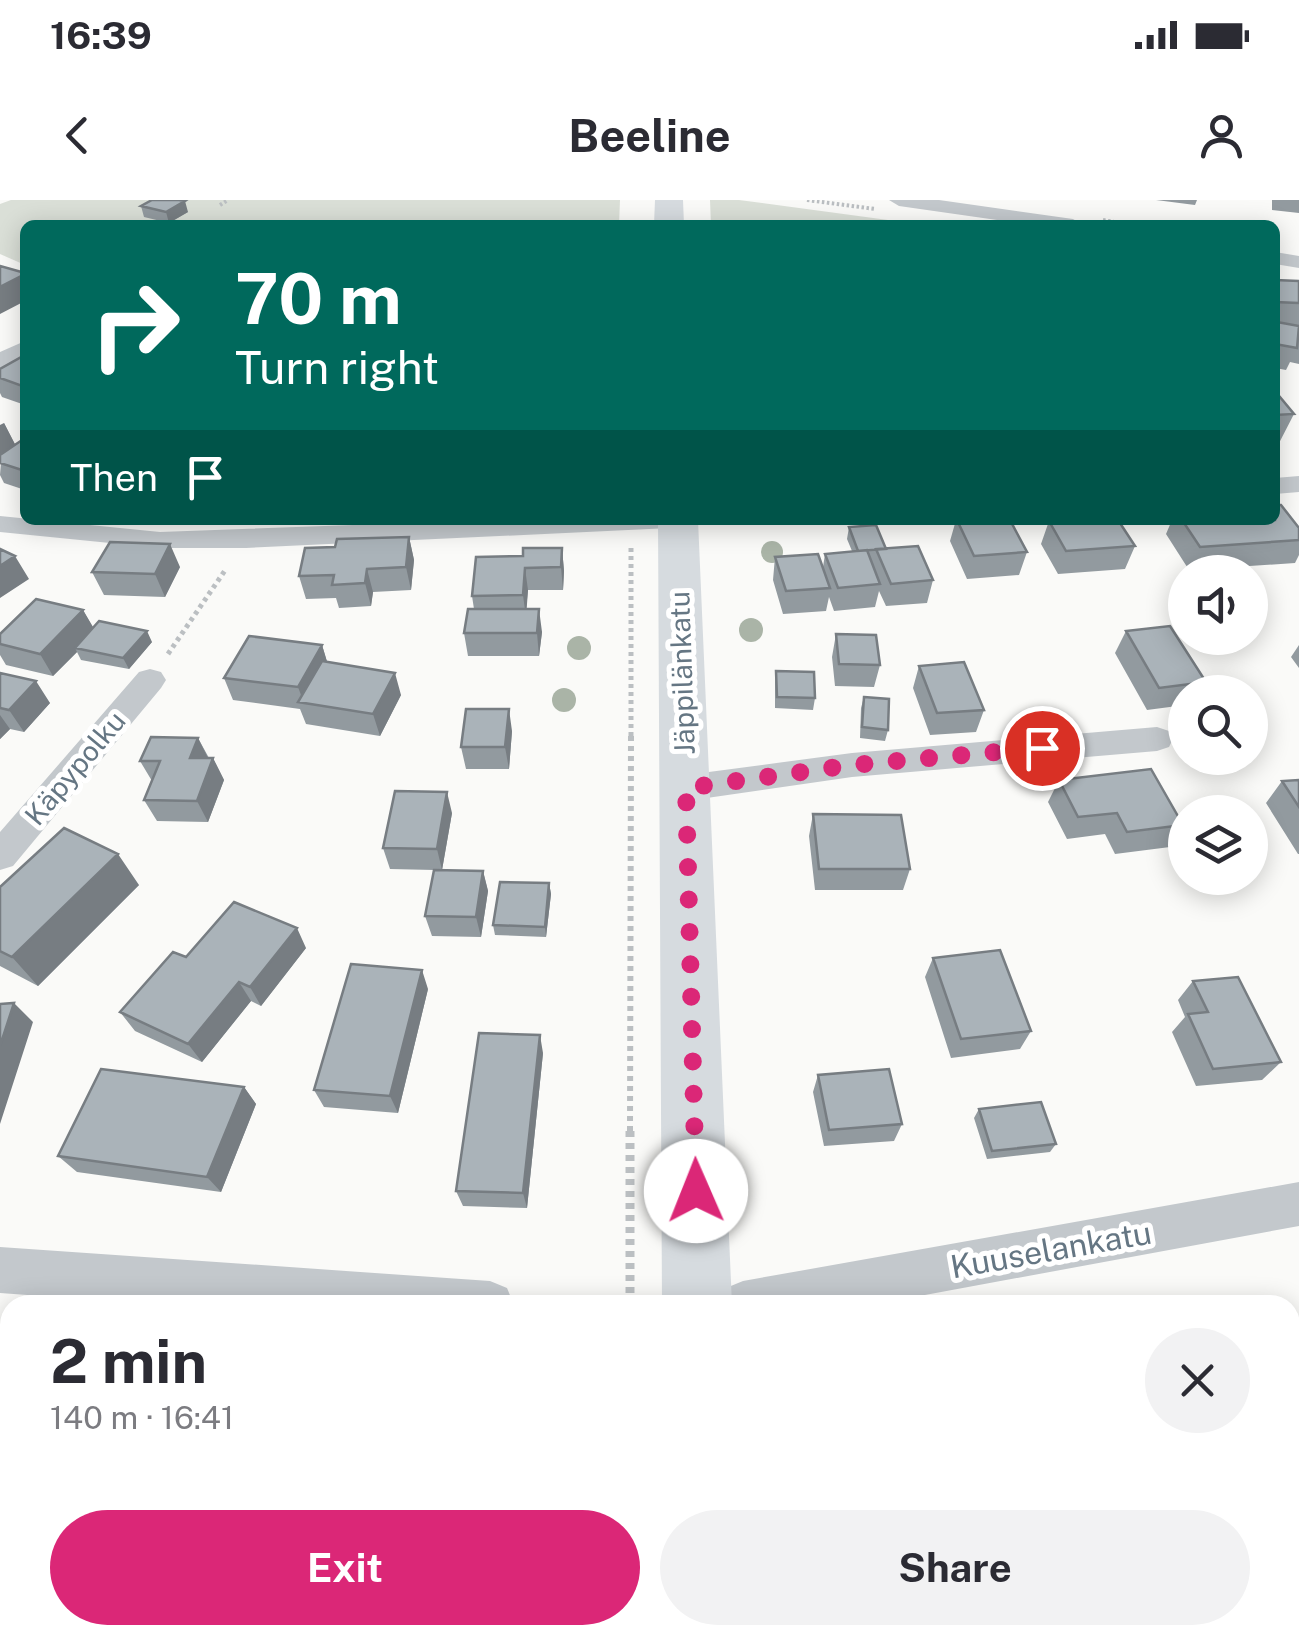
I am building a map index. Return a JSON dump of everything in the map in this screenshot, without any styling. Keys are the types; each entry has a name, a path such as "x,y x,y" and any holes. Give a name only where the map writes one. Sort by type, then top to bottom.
{"street":[{"path":"899,200 1077,220"},
{"path":"0,524 160,540 246,540 586,525"},
{"name":"Jäppilänkatu","path":"654,525 686,788 697,1295"},
{"name":"Käpypolku","path":"0,856 150,680"},
{"path":"686,788 852,765 1157,738"},
{"name":"Kuuselankatu","path":"799,1295 1299,1204"},
{"path":"0,1270 350,1295"}],"path":[{"path":"220,204 228,200"},
{"path":"630,1295 654,525"},
{"path":"150,680 246,540"}],"shaded area":[{"path":"11,200 620,200 619,220 20,220 20,263 0,254 0,204"},
{"path":"710,200 739,200 888,220 711,220"}],"building":[{"path":"152,200 185,201 166,212 141,206"},
{"path":"0,266 20,272 20,277 0,287"},
{"path":"1280,280 1299,281 1299,303 1280,302"},
{"path":"1280,323 1299,326 1297,348 1280,345"},
{"path":"20,358 20,385 0,378 0,369"},
{"path":"1280,397 1294,414 1280,415"},
{"path":"20,441 20,469 0,463 0,455"},
{"path":"1281,505 1299,528 1299,540 1200,547 1185,525 1280,525"},
{"path":"876,525 886,549 858,551 849,527"},
{"path":"959,525 1013,525 1027,552 974,556"},
{"path":"1051,525 1121,525 1135,546 1066,551"},
{"path":"409,537 406,567 367,569 365,583 332,585 334,575 299,576 305,548 335,547 337,539"},
{"path":"110,542 170,544 155,574 92,572"},
{"path":"918,546 933,580 891,584 876,549"},
{"path":"523,548 562,548 561,567 525,568 523,595 472,596 476,557 523,556"},
{"path":"0,549 15,556 0,566"},
{"path":"867,550 880,584 838,588 825,554"},
{"path":"818,554 830,588 786,591 775,557"},
{"path":"36,599 83,610 40,654 0,644 0,634"},
{"path":"468,609 539,609 537,633 464,633"},
{"path":"99,621 147,631 123,658 75,648"},
{"path":"1168,626 1168,655 1189,655 1202,675 1168,675 1168,687 1159,688 1126,631"},
{"path":"836,634 876,635 880,665 839,664"},
{"path":"249,636 322,645 298,687 224,678"},
{"path":"322,661 395,673 373,714 298,702"},
{"path":"964,662 984,710 937,713 919,666"},
{"path":"776,671 814,672 815,698 777,697"},
{"path":"0,673 36,681 9,710 0,708"},
{"path":"864,697 889,699 888,730 862,727"},
{"path":"466,709 509,709 505,747 461,747"},
{"path":"151,737 198,738 190,758 213,758 197,801 144,800 160,761 140,761"},
{"path":"1151,769 1168,799 1168,827 1127,832 1117,813 1078,817 1059,780"},
{"path":"1299,780 1299,807 1282,781"},
{"path":"395,791 447,792 437,849 383,848"},
{"path":"813,814 901,815 910,869 819,869"},
{"path":"64,828 118,854 12,957 0,951 0,887"},
{"path":"434,870 483,871 476,917 425,916"},
{"path":"500,882 549,883 545,927 493,925"},
{"path":"234,902 297,928 250,987 239,982 188,1044 120,1012 173,952 186,957"},
{"path":"1000,950 1031,1031 961,1039 933,958"},
{"path":"351,964 422,970 390,1096 314,1090"},
{"path":"1238,977 1281,1062 1213,1069 1188,1014 1208,1012 1193,981"},
{"path":"14,1003 0,1046 0,1004"},
{"path":"479,1033 540,1035 523,1193 456,1191"},
{"path":"101,1069 244,1087 207,1177 58,1156"},
{"path":"889,1069 902,1124 829,1130 818,1075"},
{"path":"1041,1102 1056,1144 992,1151 979,1109"}],"route":[{"path":"696,1191 686,788 852,765 1042,748"}]}
